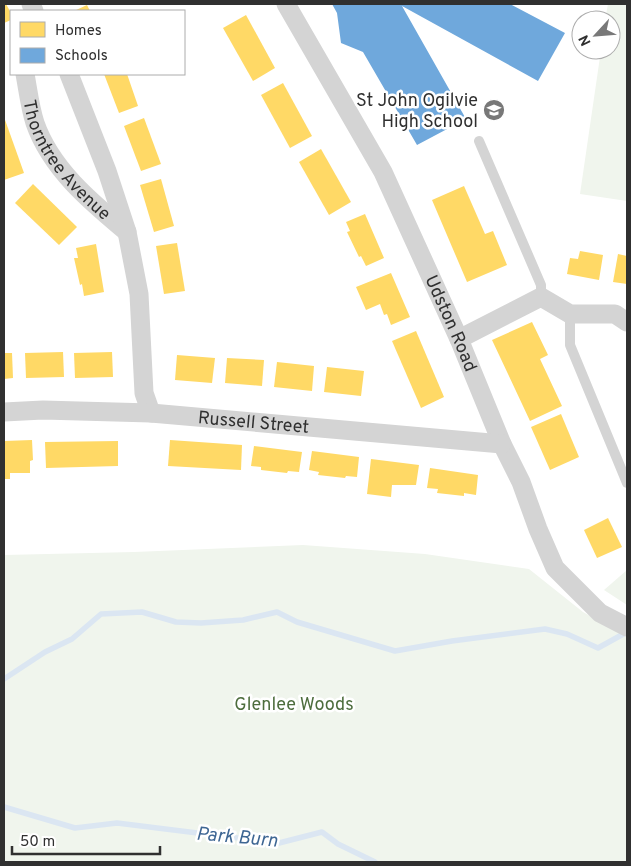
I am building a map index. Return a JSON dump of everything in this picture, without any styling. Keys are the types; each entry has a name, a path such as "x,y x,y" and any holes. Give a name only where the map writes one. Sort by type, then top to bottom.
{"street":[{"name":"Udston Road","path":"286,4 383,172 459,339 502,444 521,482 555,568 600,613 627,627"},
{"name":"Thorntree Avenue","path":"25,75 35,123 49,154 86,198 127,232"},
{"name":"Thorntree Avenue","path":"68,75 107,171 127,232 140,294 144,393 151,413"},
{"path":"459,339 541,297 570,314 615,314 627,322"},
{"name":"Russell Street","path":"4,412 44,410 151,413 502,444"}],"lane":[{"path":"479,141 542,285 541,297"},
{"path":"570,314 570,345 627,483"}],"green space":[{"path":"608,4 627,4 627,201 580,194 600,60 621,60 621,10 607,10"},
{"name":"Glenlee Woods","path":"303,545 425,554 529,569 583,612 627,637 627,862 4,862 4,555"},
{"path":"627,570 627,605 604,590"}],"building: Homes":[{"path":"4,4 6,4 10,11 10,20 4,23"},
{"path":"87,5 90,10 76,10"},
{"path":"246,15 275,68 253,81 223,28"},
{"path":"104,75 127,75 138,106 119,113"},
{"path":"283,83 312,136 290,148 261,95"},
{"path":"4,117 24,173 4,180"},
{"path":"144,118 161,164 141,171 124,126"},
{"path":"321,149 351,202 329,215 299,162"},
{"path":"161,179 174,226 154,232 140,185"},
{"path":"33,184 77,227 59,245 15,203"},
{"path":"464,186 485,234 493,231 507,265 467,282 432,200"},
{"path":"365,214 384,258 366,266 361,256 359,257 347,232 350,231 346,222"},
{"path":"177,243 185,291 164,294 156,246"},
{"path":"96,244 104,292 84,296 74,258 78,258 76,248"},
{"path":"580,251 603,255 599,280 567,274 570,258 578,259"},
{"path":"618,254 627,256 627,284 613,282"},
{"path":"391,273 410,317 391,325 387,314 384,315 380,304 366,310 356,287"},
{"path":"532,322 548,355 540,359 562,406 530,421 492,340"},
{"path":"416,331 444,397 421,408 392,341"},
{"path":"63,352 64,377 26,378 25,353"},
{"path":"112,352 113,377 75,378 74,353"},
{"path":"4,353 12,353 13,378 4,379"},
{"path":"177,355 215,358 212,383 175,380"},
{"path":"227,358 264,360 262,386 225,383"},
{"path":"277,362 314,366 312,391 274,387"},
{"path":"327,367 364,371 361,396 324,392"},
{"path":"561,414 579,457 550,470 531,427"},
{"path":"32,440 33,460 30,461 30,473 10,473 10,479 4,479 4,441"},
{"path":"170,440 242,445 241,470 168,466"},
{"path":"118,441 118,466 46,468 45,442"},
{"path":"254,446 302,452 299,472 288,471 287,473 261,470 261,467 251,466"},
{"path":"312,451 359,457 357,477 346,476 345,478 318,475 319,472 309,470"},
{"path":"371,459 419,465 416,485 392,485 391,497 367,494"},
{"path":"430,468 478,475 476,495 464,493 464,496 437,493 438,489 427,488"},
{"path":"608,518 622,547 597,558 584,530"}],"building: Schools":[{"path":"332,4 510,4 565,33 538,81 402,6 466,119 417,145 363,52 341,43 337,13"}],"waterway":[{"path":"4,679 45,652 72,639 101,614 142,612 176,622 201,623 243,620 277,612 297,622 395,651 452,641 545,629 567,634 598,648 627,632"},
{"name":"Park Burn","path":"4,807 75,828 117,823 279,843 322,832 338,844 375,862"}],"place":[{"name":"St John Ogilvie High School","path":"494,110"}]}
